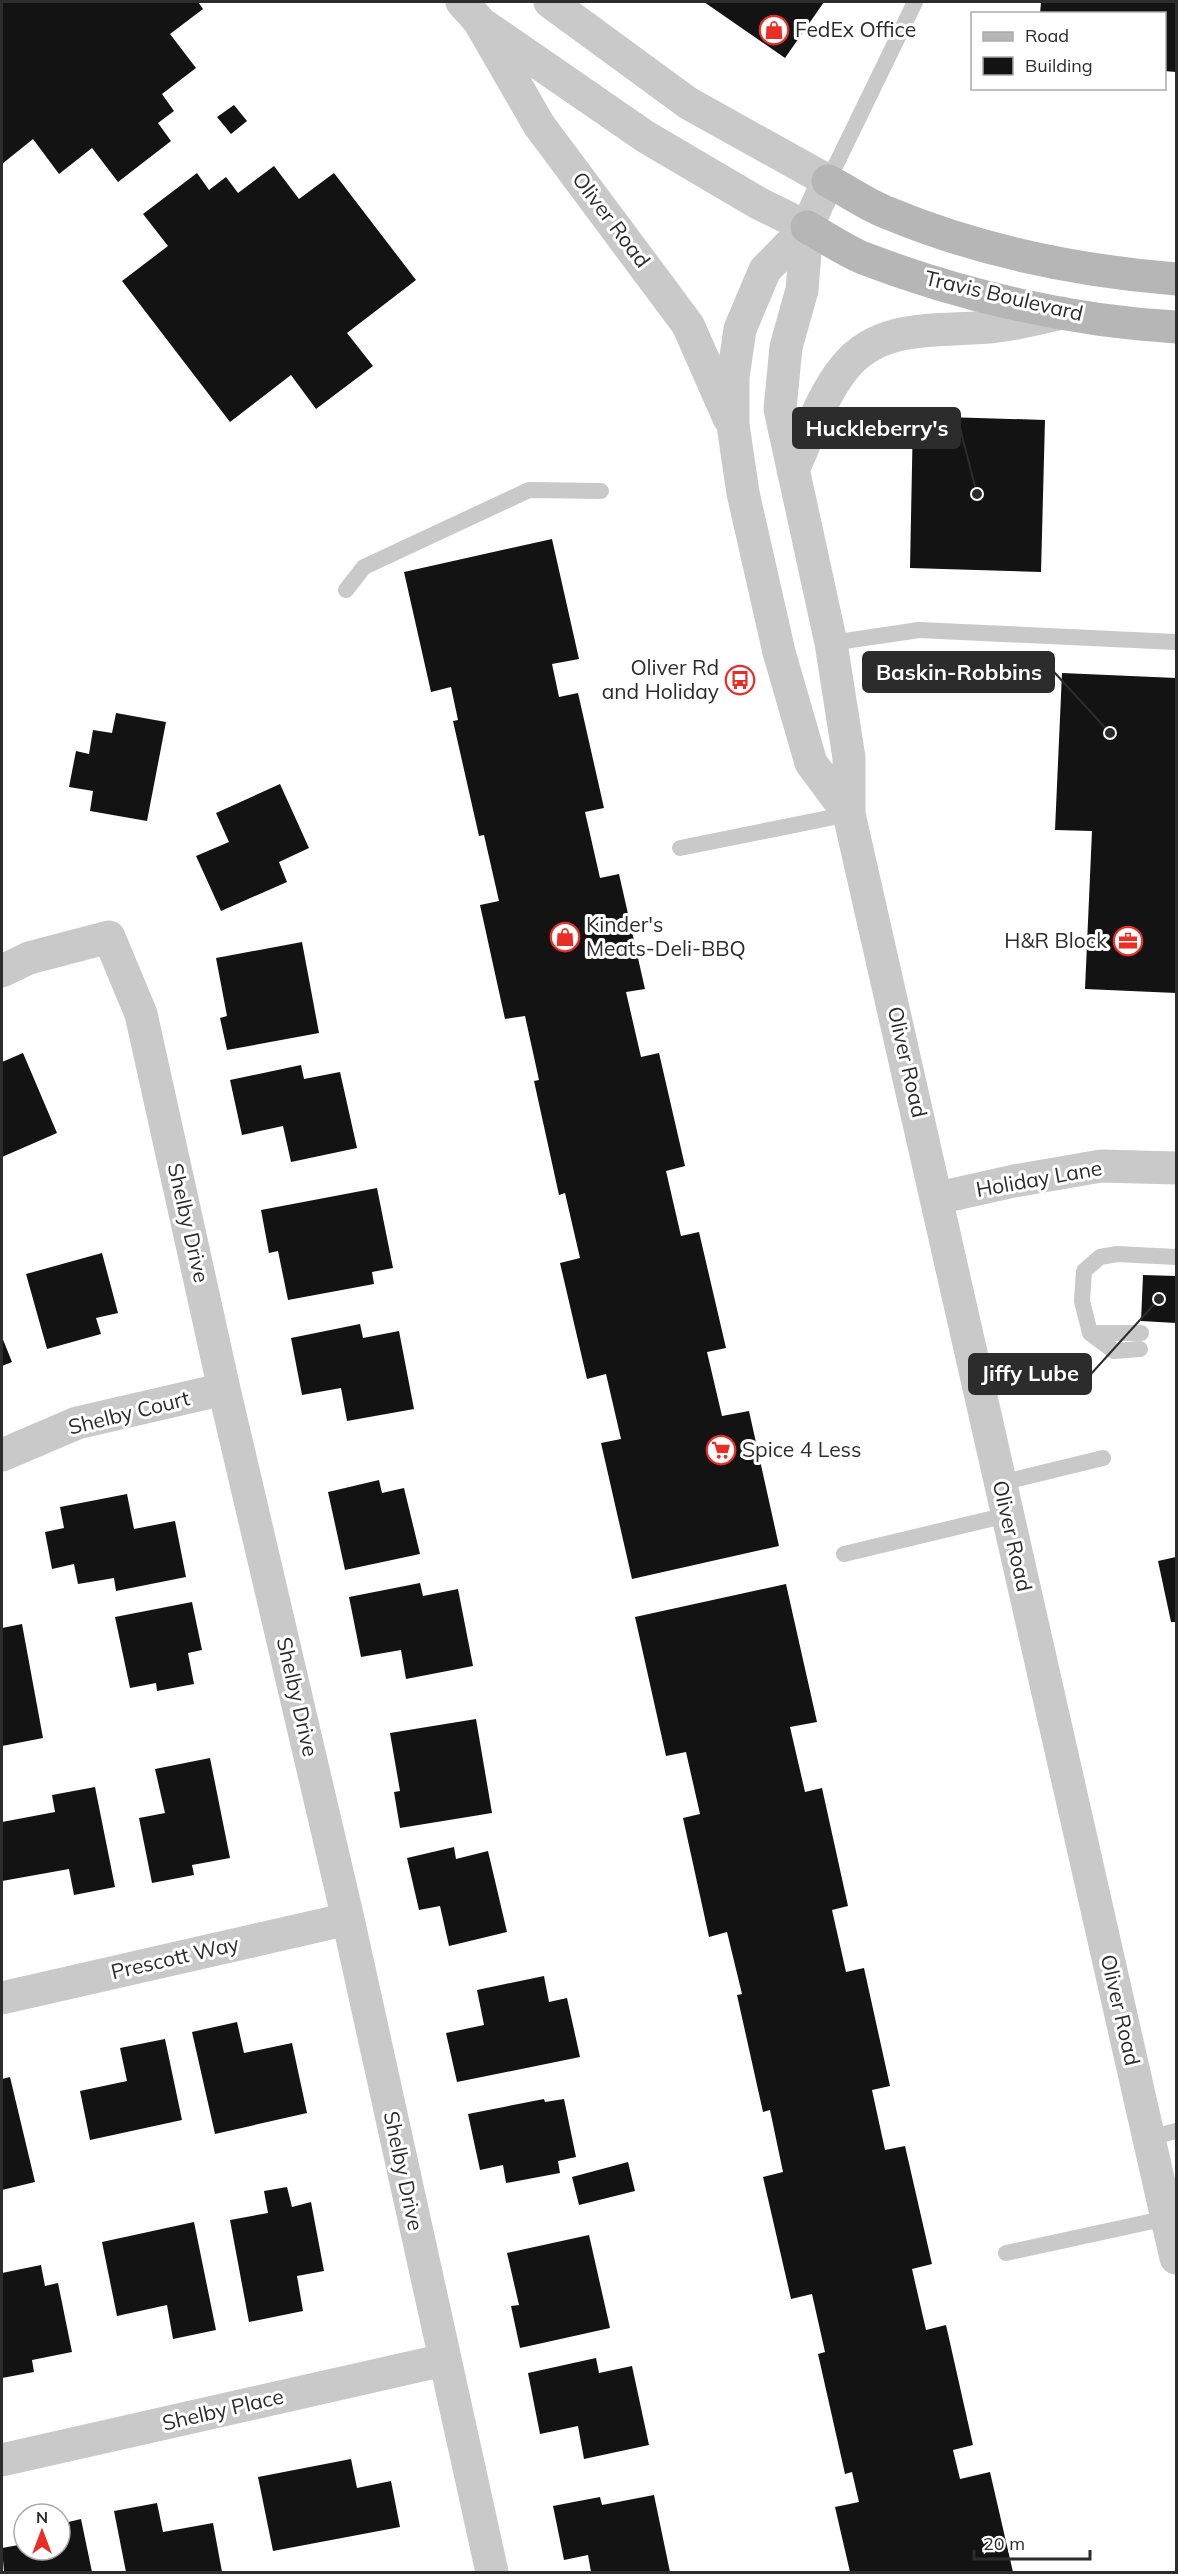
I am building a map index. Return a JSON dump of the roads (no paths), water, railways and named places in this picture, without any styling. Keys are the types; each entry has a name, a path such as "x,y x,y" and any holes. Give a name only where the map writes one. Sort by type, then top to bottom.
{"main road":[{"path":"828,181 887,213 980,245 1070,266 1176,279"},
{"name":"Travis Boulevard","path":"807,227 861,257 961,291 1062,313 1176,327"}],"street":[{"path":"550,2 688,103 828,181"},
{"name":"Oliver Road","path":"470,11 646,137 760,204 807,227"},
{"name":"Oliver Road","path":"470,11 539,124 688,325 732,425"},
{"name":"Oliver Road","path":"828,181 807,227 765,270 740,329 733,377 732,425 743,493 764,584 811,763 849,814"},
{"name":"Oliver Road","path":"807,227 802,290 786,347 780,409 831,643 849,758 849,814 938,1198 1007,1515 1163,2135 1167,2218 1176,2253"},
{"path":"794,470 825,399 845,368 866,347 909,331 999,326 1062,313"},
{"name":"Shelby Drive","path":"2,971 29,958 109,937 141,1014 348,1919 492,2572"},
{"name":"Holiday Lane","path":"938,1198 1014,1180 1101,1166 1176,1168"},
{"name":"Shelby Court","path":"2,1455 77,1423 225,1389"},
{"name":"Prescott Way","path":"2,1998 348,1919"},
{"name":"Shelby Place","path":"2,2460 444,2360"}],"lane":[{"path":"828,181 915,2"},
{"path":"346,590 364,567 529,490 602,491"},
{"path":"831,643 919,630 1176,642"},
{"path":"680,848 849,814"},
{"path":"1140,1341 1113,1351 1090,1333 1082,1301 1084,1271 1100,1257 1117,1254 1176,1257"},
{"path":"1001,1483 1103,1458"},
{"path":"844,1554 1007,1515"},
{"path":"1006,2253 1167,2218"}],"place":[{"name":"FedEx Office","path":"774,30"},
{"name":"Huckleberry's","path":"977,494"},
{"name":"Oliver Rd and Holiday","path":"740,680"},
{"name":"Baskin-Robbins","path":"1110,733"},
{"name":"Kinder's Meats-Deli-BBQ","path":"565,937"},
{"name":"H&R Block","path":"1128,941"},
{"name":"Jiffy Lube","path":"1159,1299"},
{"name":"Spice 4 Less","path":"721,1450"}]}
